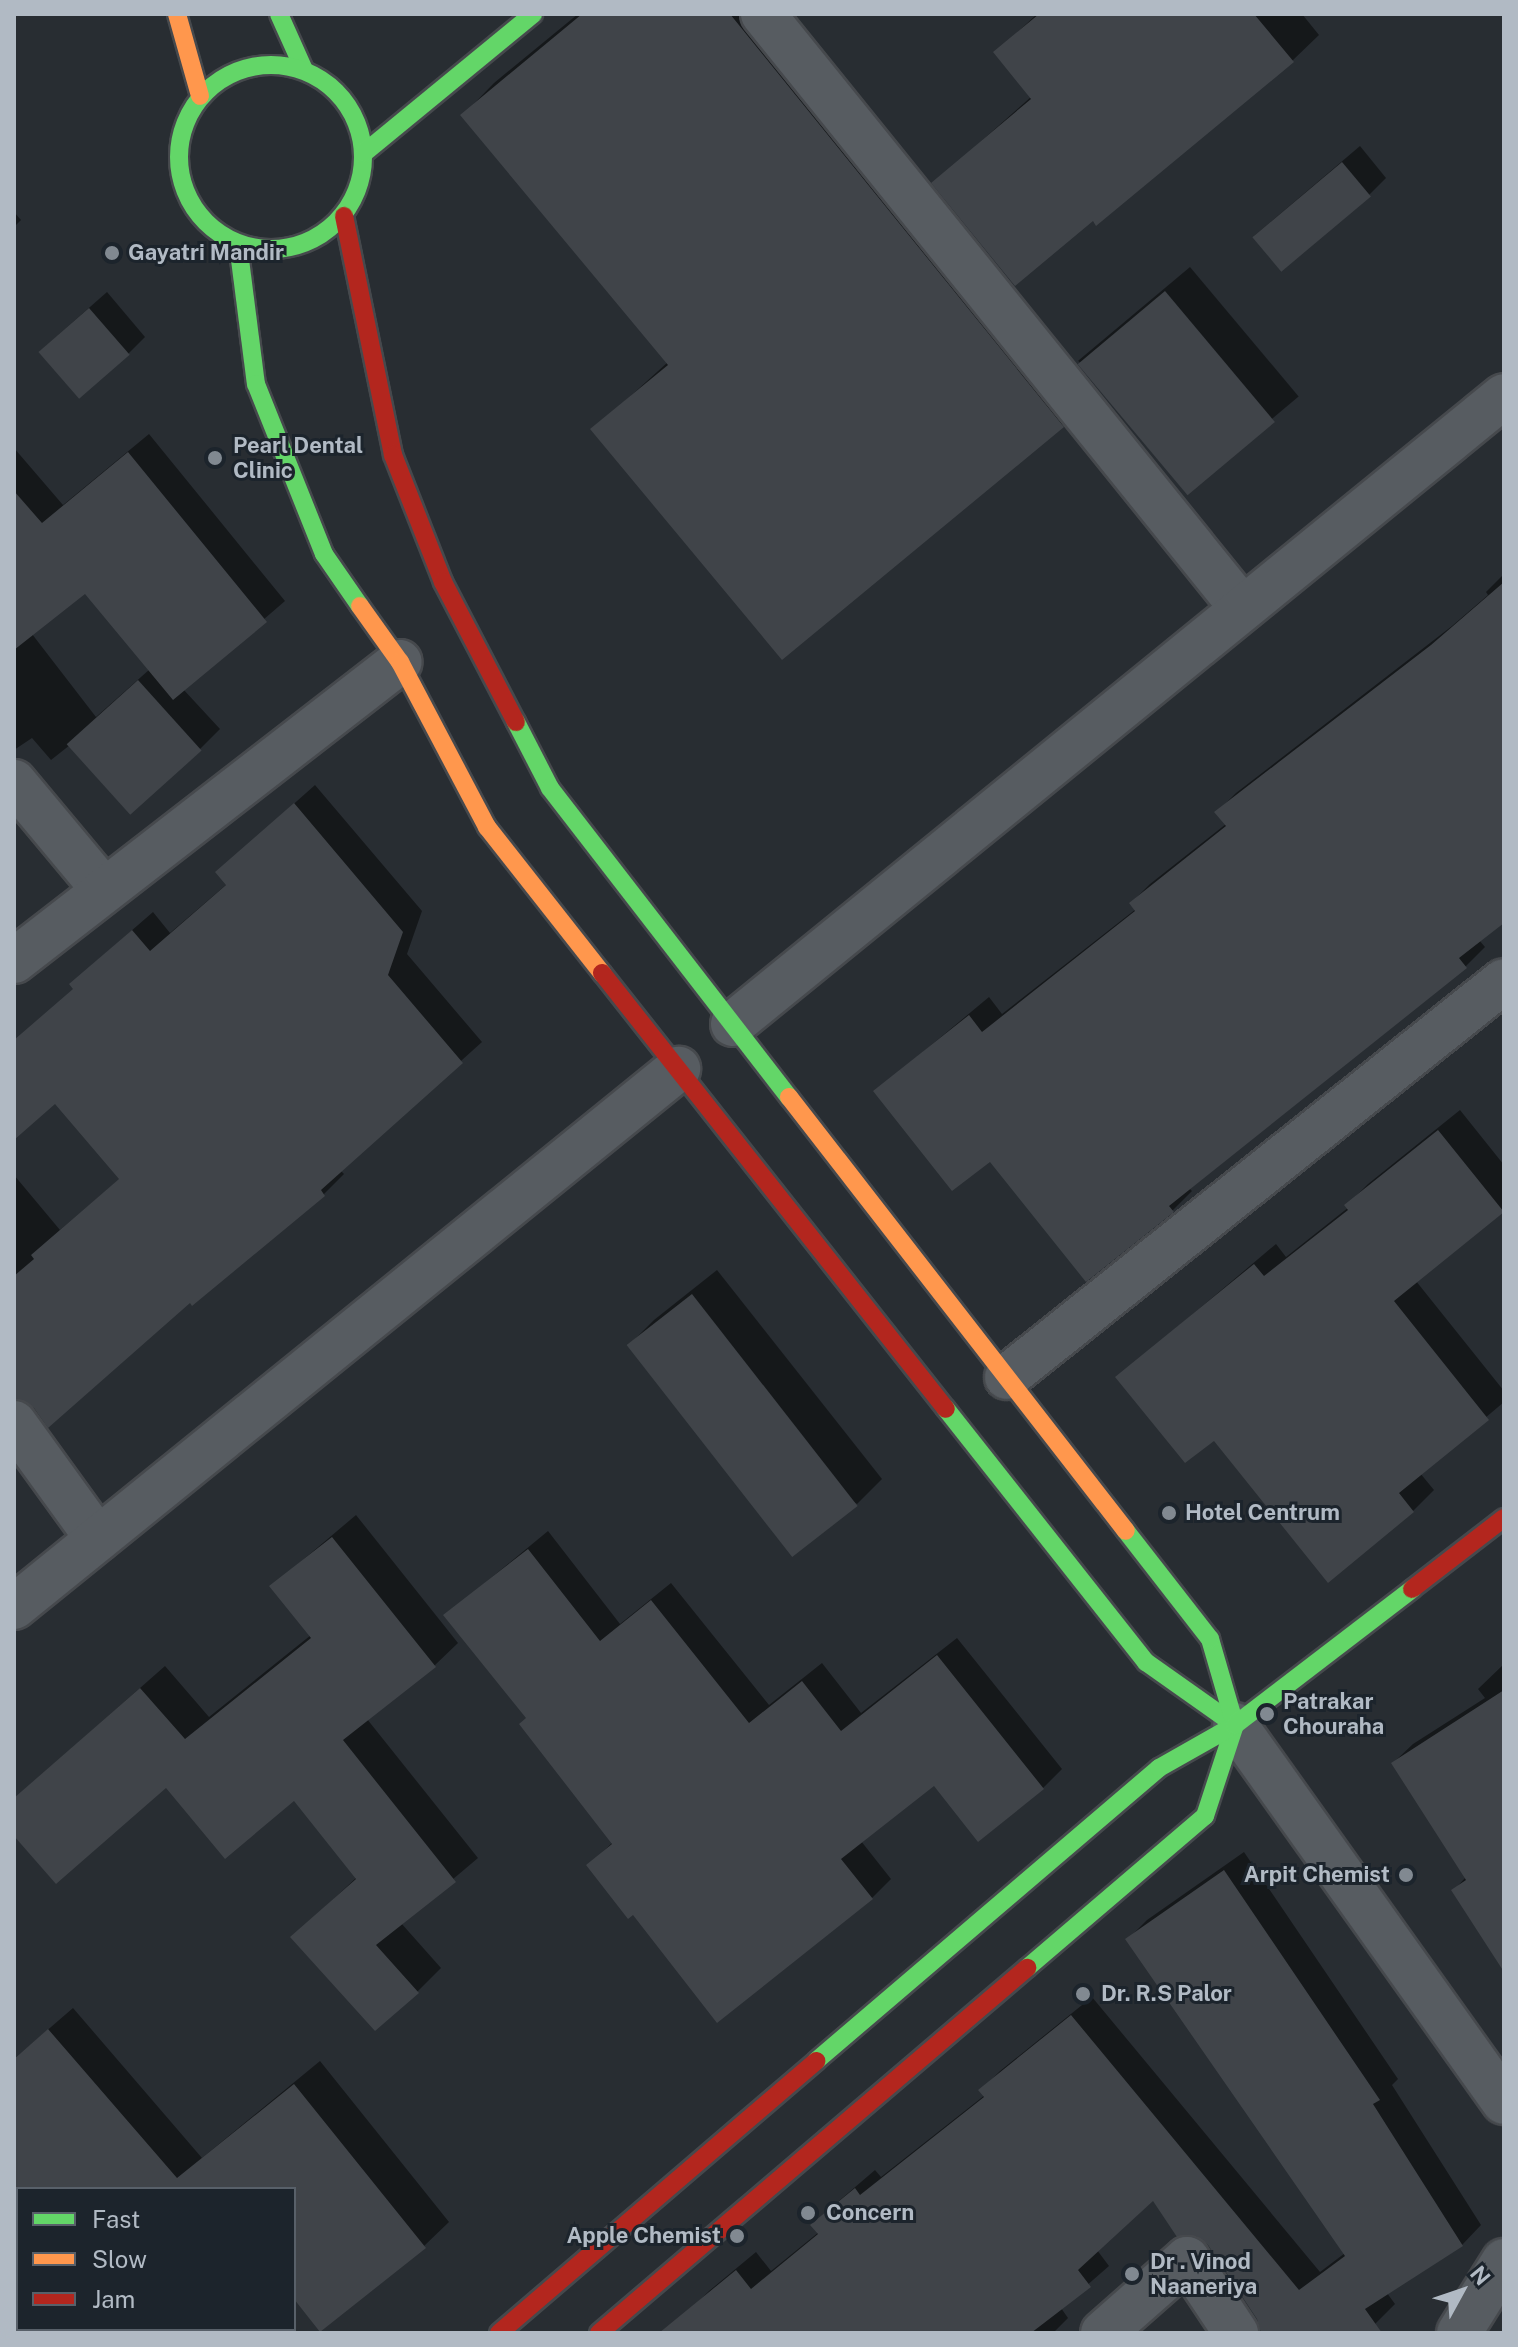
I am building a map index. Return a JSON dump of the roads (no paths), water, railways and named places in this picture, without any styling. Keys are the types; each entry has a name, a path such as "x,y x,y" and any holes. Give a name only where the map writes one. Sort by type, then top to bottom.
{"main road":[{"path":"177,14 200,96"},
{"path":"279,14 304,70"},
{"path":"364,153 533,14"},
{"path":"270,63 304,70 337,91 356,118 364,153 359,190 344,216 310,242 274,250 238,244 209,227 185,195 178,158 183,124 200,96 232,71 270,63"},
{"path":"344,216 393,455 443,582 550,788 1210,1639 1235,1725 1205,1816 599,2333"},
{"path":"238,244 256,384 324,554 400,662 487,827 1146,1662 1235,1725"},
{"path":"499,2333 1159,1768 1235,1725 1504,1518"}],"street":[{"path":"763,14 1243,609"},
{"path":"733,1024 1504,396"},
{"path":"14,961 103,889 400,662"},
{"path":"14,782 103,889"},
{"path":"1007,1377 1504,981"},
{"path":"14,1607 678,1069"},
{"path":"14,1423 98,1539"},
{"path":"1235,1725 1504,2102"},
{"path":"1103,2333 1187,2259 1236,2333"},
{"path":"1459,2333 1504,2261"}],"place":[{"name":"Gayatri Mandir","path":"112,253"},
{"name":"Pearl Dental Clinic","path":"215,458"},
{"name":"Hotel Centrum","path":"1169,1513"},
{"name":"Patrakar Chouraha","path":"1267,1714"},
{"name":"Arpit Chemist","path":"1406,1875"},
{"name":"Dr. R.S Palor","path":"1083,1994"},
{"name":"Concern","path":"808,2213"},
{"name":"Apple Chemist","path":"737,2236"},
{"name":"Dr . Vinod Naaneriya","path":"1132,2274"}]}
